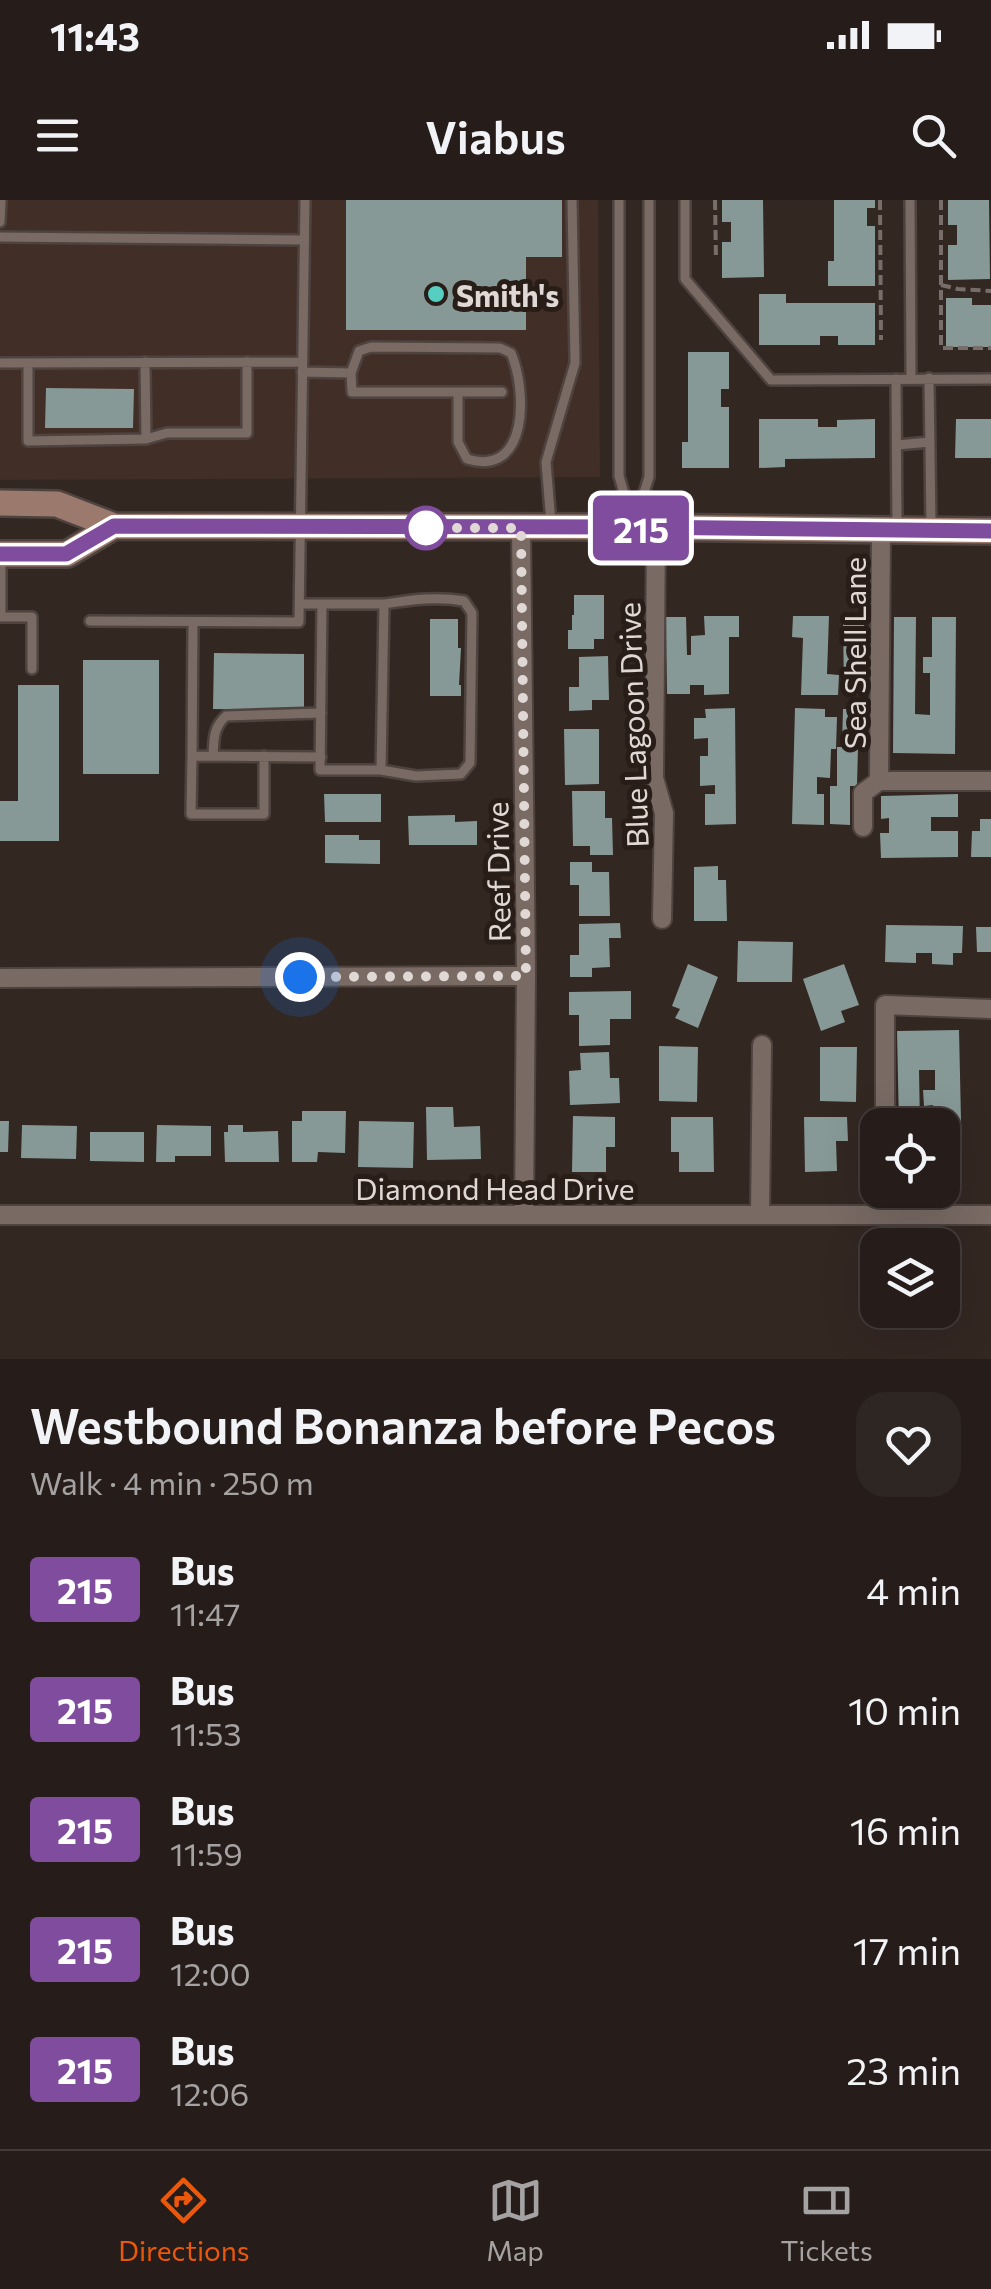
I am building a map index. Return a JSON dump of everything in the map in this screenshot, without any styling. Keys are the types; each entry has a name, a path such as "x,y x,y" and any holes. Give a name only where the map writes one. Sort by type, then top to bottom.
{"main road":[{"path":"0,504 57,504 114,526 991,531"},
{"path":"1,554 66,554 114,526"}],"street":[{"name":"Reef Drive","path":"521,528 526,976 524,1214"},
{"name":"Blue Lagoon Drive","path":"644,528 654,778 664,813 662,919"},
{"name":"Sea Shell Lane","path":"863,827 863,794 879,782 889,531"},
{"path":"879,782 991,781"},
{"path":"0,978 526,976"},
{"path":"885,1108 885,1005 991,1009"},
{"path":"760,1214 762,1045"},
{"path":"884,1208 884,1214"},
{"name":"Diamond Head Drive","path":"0,1215 991,1215"}],"lane":[{"path":"0,222 1,200"},
{"path":"90,621 299,622 305,200"},
{"path":"552,528 546,462 575,363 572,200"},
{"path":"620,200 620,476 644,528"},
{"path":"644,528 649,478 649,200"},
{"path":"686,200 685,279 771,380 991,379"},
{"path":"910,200 911,378"},
{"path":"0,237 304,240"},
{"path":"458,392 458,442 466,459 478,463 498,459 510,450 519,430 519,371 512,353 500,348 371,348 359,351 351,373 352,392 458,392 502,392"},
{"path":"145,362 146,439"},
{"path":"28,363 28,441 247,432 247,362"},
{"path":"0,363 247,362 351,373"},
{"path":"889,531 896,445 896,378"},
{"path":"929,378 931,531"},
{"path":"896,445 930,442"},
{"path":"1,554 1,617 32,618 32,668"},
{"path":"300,604 322,604 384,604 420,598 464,601 472,613 470,762 462,774 416,776 381,770 320,770 322,604"},
{"path":"381,770 384,604"},
{"path":"193,622 191,814 264,814 264,756"},
{"path":"214,756 214,732 226,716 321,713"},
{"path":"192,756 321,757"}],"path":[{"path":"715,200 716,260"},
{"path":"880,200 881,340"},
{"path":"941,200 941,348 991,348"},
{"path":"941,285 991,290"}],"shaded area":[{"path":"0,200 598,200 600,477 0,480"}],"building":[{"name":"Smith's","path":"346,200 562,200 562,257 526,257 526,330 346,330"},
{"path":"722,200 763,200 764,277 722,278 722,242 731,242 731,222 722,222"},
{"path":"834,200 875,200 875,208 867,208 867,226 875,226 875,286 828,286 828,261 834,261"},
{"path":"948,200 989,200 990,279 948,280 948,245 957,245 957,225 948,225"},
{"path":"759,294 786,294 786,303 875,303 875,345 838,345 838,336 820,336 820,345 759,345"},
{"path":"946,298 972,298 972,305 991,305 991,347 946,347"},
{"path":"688,352 729,352 729,389 721,389 721,407 729,407 729,468 682,468 682,442 688,442"},
{"path":"46,388 134,389 133,428 45,428"},
{"path":"759,419 818,419 818,427 837,427 837,420 875,419 875,458 785,459 785,467 759,468"},
{"path":"956,419 991,419 991,458 955,458"},
{"path":"574,595 604,595 604,639 594,639 594,649 568,649"},
{"path":"704,616 739,616 739,637 729,637 729,694 704,695 704,685 690,685 690,694 667,694 666,617 686,617 687,655 691,655 691,636 705,635"},
{"path":"793,616 829,616 827,674 839,675 838,695 801,695 803,638 792,637"},
{"path":"843,617 864,617 865,695 844,695"},
{"path":"894,617 916,617 915,714 930,715 930,673 923,673 923,657 932,657 932,617 956,617 955,754 893,753"},
{"path":"430,619 458,619 461,696 430,696"},
{"path":"214,653 304,654 304,710 213,709"},
{"path":"608,656 609,700 592,700 592,710 569,711 569,687 579,687 579,657"},
{"path":"83,660 159,660 159,774 83,774"},
{"path":"18,685 59,685 59,841 0,841 0,801 18,801"},
{"path":"735,708 736,824 705,825 705,794 715,794 715,785 700,786 700,756 708,756 708,738 694,739 694,718 706,718 705,709"},
{"path":"795,708 825,709 825,717 837,717 830,778 817,777 817,794 824,794 824,825 792,824"},
{"path":"843,709 863,709 857,786 850,786 850,825 830,824 830,786 837,786 837,747 842,747"},
{"path":"564,729 599,729 599,784 565,785"},
{"path":"572,791 605,791 605,818 612,818 613,855 590,855 590,846 573,846"},
{"path":"324,794 381,794 381,822 325,822"},
{"path":"958,794 958,817 931,817 931,831 958,831 958,857 881,858 880,833 889,833 889,818 881,819 881,796"},
{"path":"455,815 455,822 477,821 477,845 409,845 408,816"},
{"path":"980,819 991,819 991,857 971,857 972,831 980,831"},
{"path":"325,835 359,835 359,840 380,840 380,864 325,863"},
{"path":"570,862 592,862 592,872 609,872 610,916 579,916 579,885 570,885"},
{"path":"718,866 718,880 726,880 727,921 694,921 694,867"},
{"path":"620,923 621,938 609,938 610,967 592,968 592,977 570,977 570,955 579,955 579,924"},
{"path":"886,925 963,926 962,953 953,953 953,965 932,964 932,953 916,953 916,963 885,962"},
{"path":"976,927 991,927 991,952 977,952"},
{"path":"738,941 793,942 792,982 737,982"},
{"path":"688,964 718,977 698,1028 675,1018 680,1009 672,1006"},
{"path":"844,964 859,1005 841,1011 845,1022 821,1031 803,979"},
{"path":"631,991 631,1019 610,1019 610,1045 579,1046 579,1015 569,1015 569,992"},
{"path":"959,1030 962,1166 960,1108 924,1106 923,1090 935,1090 935,1070 919,1070 920,1108 899,1108 897,1031"},
{"path":"659,1046 698,1047 697,1102 659,1101"},
{"path":"820,1047 857,1047 856,1102 820,1101"},
{"path":"609,1052 610,1078 619,1078 620,1103 570,1105 569,1071 581,1070 580,1053"},
{"path":"426,1107 453,1107 454,1127 480,1126 481,1159 427,1160"},
{"path":"302,1111 346,1111 345,1153 318,1152 317,1162 292,1162 292,1121 302,1121"},
{"path":"573,1116 615,1117 615,1147 606,1147 606,1172 572,1172"},
{"path":"671,1117 713,1117 714,1172 679,1172 679,1152 671,1152"},
{"path":"804,1117 847,1117 848,1141 836,1141 837,1171 805,1172"},
{"path":"0,1121 9,1121 8,1152 0,1152"},
{"path":"359,1121 414,1122 413,1168 358,1167"},
{"path":"22,1125 77,1126 76,1159 21,1158"},
{"path":"157,1125 211,1126 211,1156 175,1156 175,1162 156,1162"},
{"path":"228,1125 243,1125 243,1132 278,1131 279,1162 225,1162 224,1132 228,1132"},
{"path":"90,1132 144,1132 144,1162 90,1161"}],"bus line":[{"name":"215","path":"0,554 66,554 114,526 991,531"}],"place":[{"name":"Smith's","path":"436,294"}],"route":[{"path":"300,977 526,976 521,528 411,528 426,528"}]}
